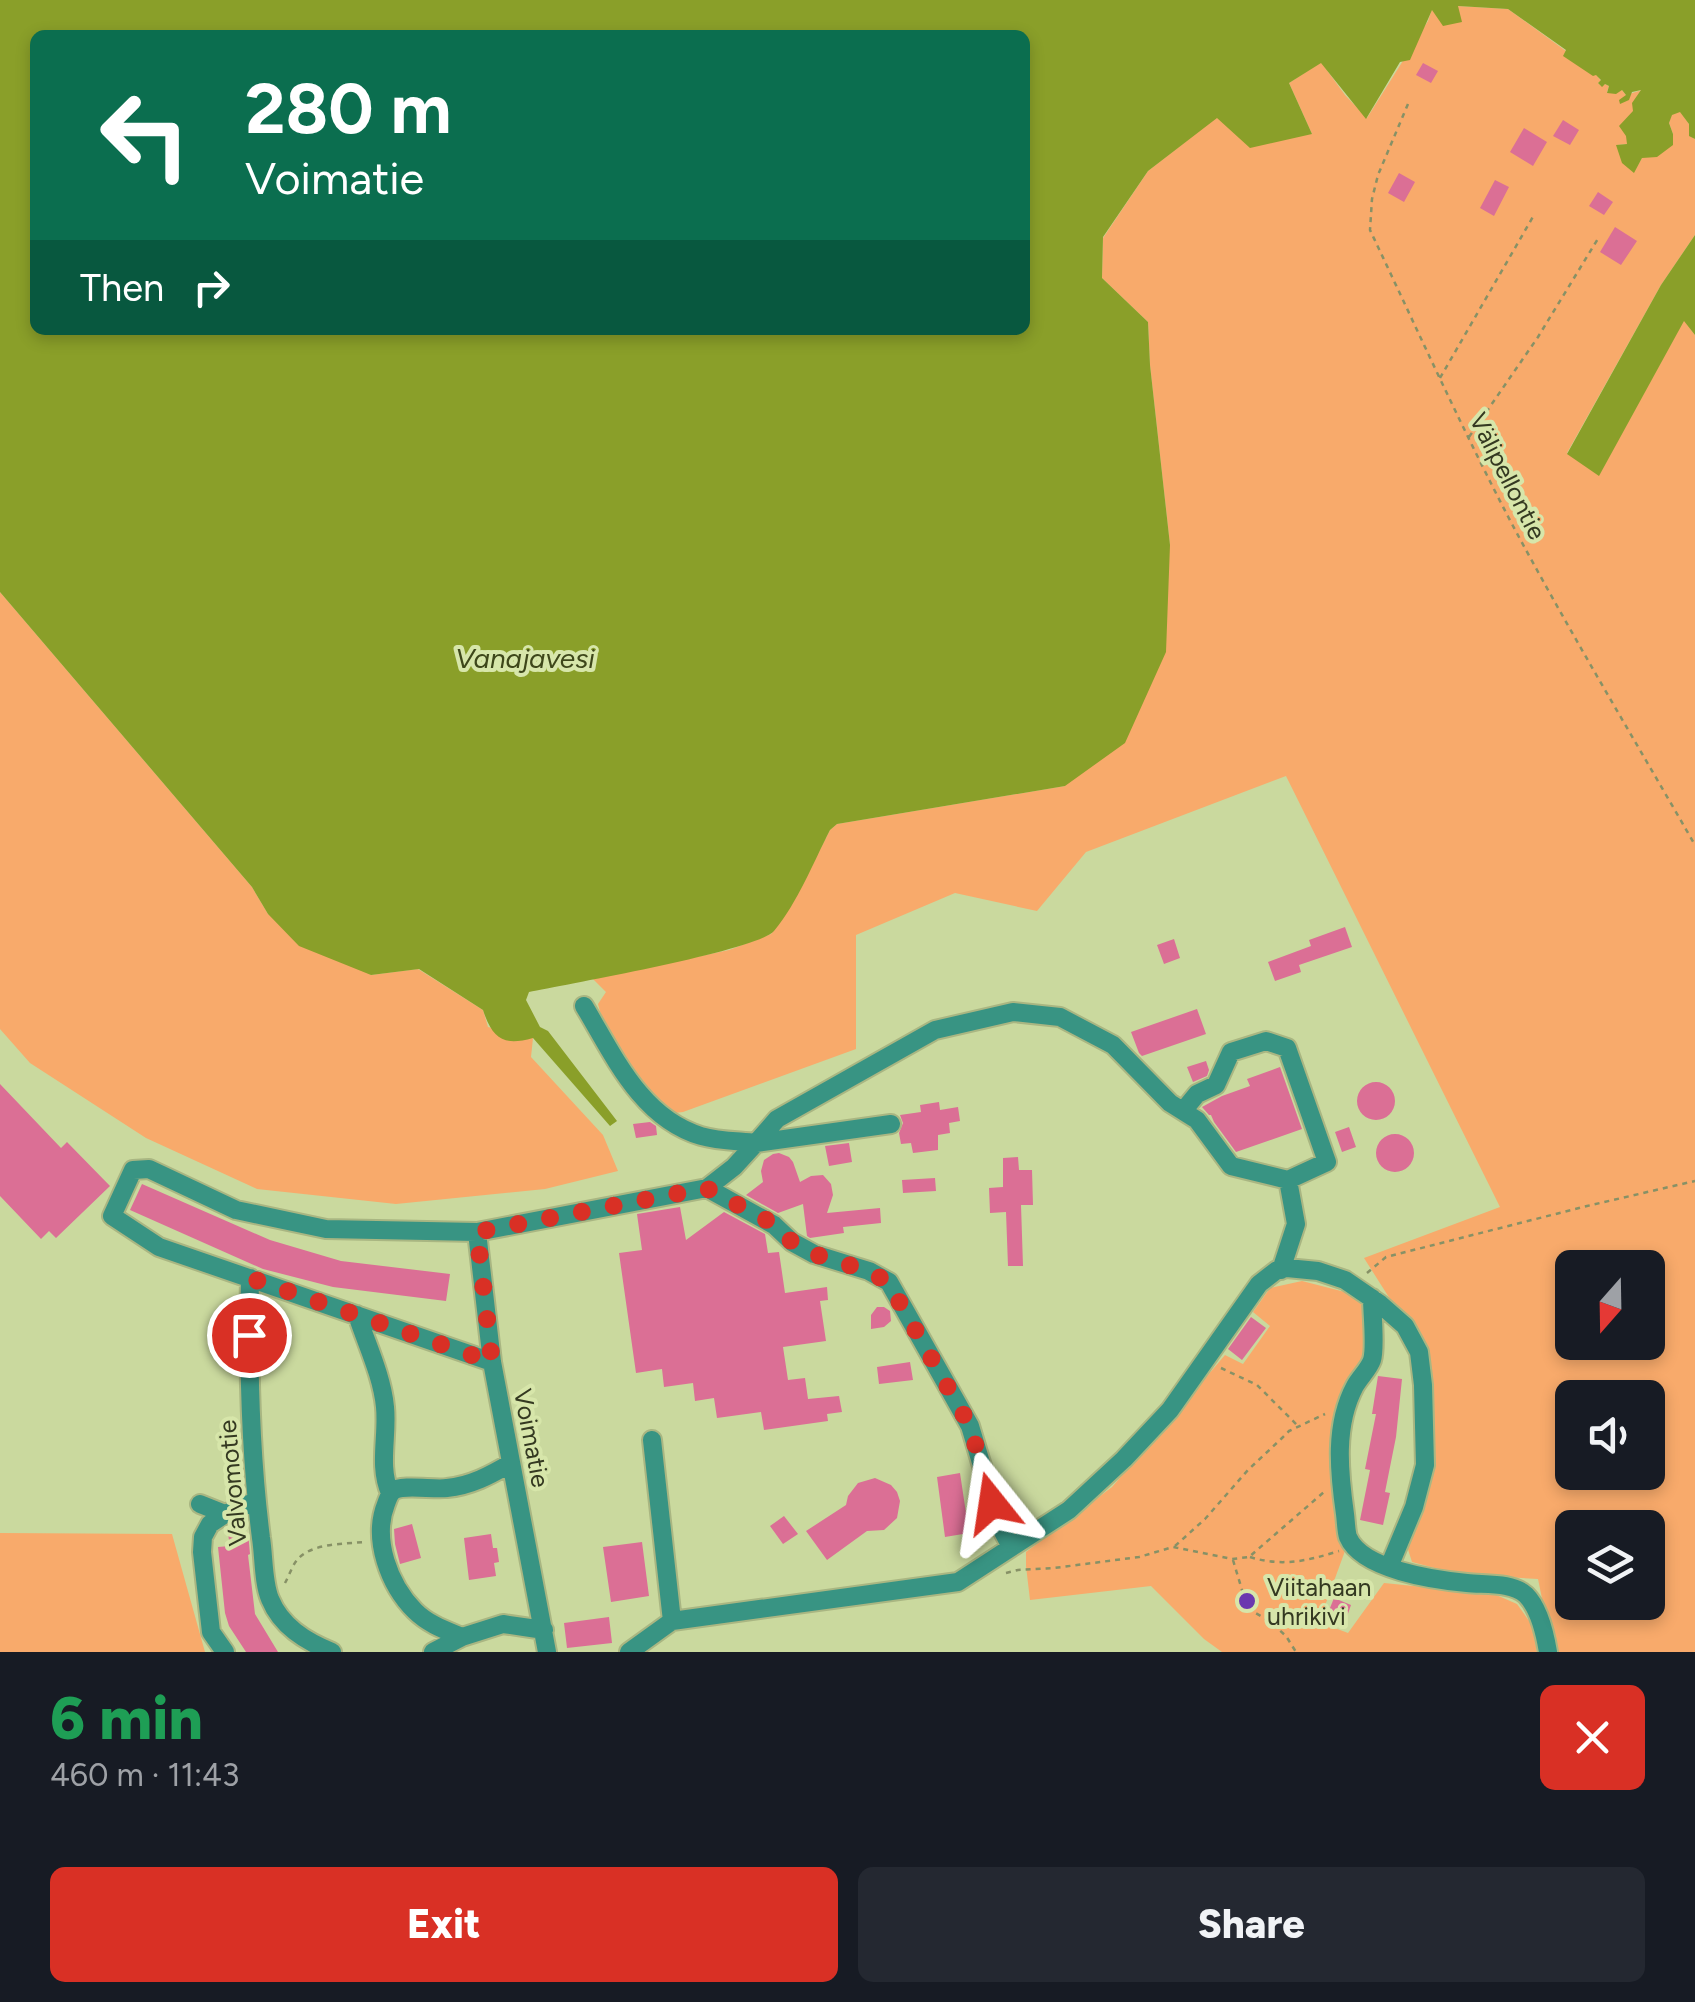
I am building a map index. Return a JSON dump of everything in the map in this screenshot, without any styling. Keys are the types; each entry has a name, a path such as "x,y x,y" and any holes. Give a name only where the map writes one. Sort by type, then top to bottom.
{"street":[{"path":"584,1006 632,1086 665,1119 702,1136 756,1143 891,1124"},
{"path":"492,1362 159,1247 112,1216 134,1170 149,1169 236,1210 326,1230 477,1232 706,1188 734,1167 777,1119 935,1030 1012,1012 1060,1017 1114,1045 1170,1103 1197,1120 1231,1166 1288,1180 1327,1162 1287,1048 1266,1042 1231,1052 1216,1085 1197,1094 1183,1111"},
{"path":"1281,1270 1296,1224 1288,1180"},
{"path":"706,1188 774,1224 792,1242 814,1254 868,1271 888,1282 970,1426 1010,1547"},
{"name":"Voimatie","path":"477,1232 492,1362 547,1652"},
{"path":"629,1652 672,1621 958,1582 1069,1510 1124,1459 1170,1410 1259,1284 1281,1270 1318,1271 1345,1280 1404,1326 1418,1352 1425,1465 1414,1507 1389,1567"},
{"name":"Valvomotie","path":"250,1278 248,1364 256,1501 269,1598"},
{"path":"1366,1294 1372,1359 1354,1388 1339,1454 1348,1537 1360,1552 1389,1567 1434,1578 1515,1588 1528,1596 1536,1611 1548,1652"},
{"path":"358,1316 386,1408 384,1480 390,1493"},
{"path":"652,1440 672,1621"},
{"path":"462,1637 438,1628 404,1599 380,1541 382,1515 390,1493 398,1488 447,1488 471,1483 512,1463"},
{"path":"225,1652 211,1632 203,1536 210,1524 225,1514 256,1501"},
{"path":"200,1504 225,1514"},
{"path":"269,1598 287,1626 311,1644 332,1652"},
{"path":"433,1652 462,1637 503,1624 544,1630"}],"path":[{"name":"Välipellontie","path":"1408,104 1378,175 1370,230 1469,438 1558,608 1695,845"},
{"path":"1440,378 1534,215"},
{"path":"1469,438 1538,337 1599,236"},
{"path":"1366,1294 1367,1272 1386,1256 1695,1181"},
{"path":"1206,1361 1257,1385 1298,1426"},
{"path":"996,1576 1140,1556 1173,1547 1206,1519 1281,1438 1324,1414 1347,1412"},
{"path":"1249,1557 1340,1478"},
{"path":"269,1598 278,1596 296,1560 306,1553 320,1547 380,1541"},
{"path":"1173,1547 1232,1559 1249,1557 1271,1564 1354,1545"},
{"path":"1232,1559 1250,1610 1286,1636 1296,1652"}],"shaded area":[{"path":"1432,9 1508,9 1566,51 1564,55 1596,74 1601,86 1609,86 1607,92 1621,89 1626,95 1642,90 1629,123 1627,144 1617,145 1634,172 1642,158 1673,134 1671,115 1680,111 1689,124 1689,135 1695,139 1695,235 1661,285 1567,453 1599,475 1684,320 1695,335 1695,1652 1553,1652 1538,1579 1457,1574 1412,1562 1406,1543 1430,1480 1430,1362 1364,1258 1500,1207 1286,776 1086,852 1037,911 955,893 856,935 856,1049 683,1112 666,1114 624,1064 598,1004 606,992 593,979 729,950 771,934 837,824 1065,786 1170,545 1148,322 1102,278 1103,238 1148,171 1217,117 1312,134 1289,83 1321,62 1367,118"},
{"path":"0,592 252,887 268,914 371,975 418,969 483,1010 488,1027 533,1038 531,1057 603,1135 618,1171 545,1189 396,1204 257,1189 146,1138 30,1063 0,1029"},
{"path":"1302,1281 1345,1292 1363,1303 1365,1359 1344,1388 1330,1452 1336,1517 1345,1551 1319,1622 1348,1633 1384,1583 1494,1594 1517,1604 1532,1625 1537,1652 1222,1652 1151,1586 1030,1600 1026,1552 1112,1487 1225,1355 1243,1364 1270,1326 1253,1312 1270,1288"},
{"path":"0,1533 172,1534 205,1652 0,1652"}],"water":[{"name":"Vanajavesi","path":"0,0 1695,0 1695,139 1689,136 1689,124 1680,112 1672,115 1669,123 1673,145 1657,157 1642,158 1634,173 1622,163 1616,145 1627,144 1619,126 1633,111 1632,103 1641,90 1632,92 1629,100 1620,104 1619,100 1626,95 1622,90 1607,93 1609,86 1602,87 1596,75 1563,56 1566,50 1508,9 1458,6 1462,22 1443,26 1432,10 1410,60 1400,62 1366,119 1321,63 1289,83 1312,134 1250,148 1217,118 1148,171 1103,237 1102,278 1148,322 1170,545 1166,652 1125,743 1065,786 837,824 830,830 783,920 760,939 699,957 529,992 526,1000 540,1027 548,1031 617,1121 610,1126 533,1038 501,1038 491,1028 483,1010 419,969 371,975 299,946 268,914 252,887 0,592"},
{"path":"1695,235 1695,335 1684,321 1599,476 1567,454 1661,285"}],"building":[{"path":"1423,63 1438,71 1431,83 1416,75"},
{"path":"1563,120 1579,130 1570,145 1553,136"},
{"path":"1524,128 1547,142 1533,166 1510,152"},
{"path":"1399,173 1415,182 1404,202 1388,193"},
{"path":"1495,180 1509,187 1494,216 1480,208"},
{"path":"1598,192 1613,202 1604,215 1589,206"},
{"path":"1615,227 1637,241 1621,265 1600,252"},
{"path":"1345,927 1352,947 1299,965 1301,972 1275,981 1268,962 1311,946 1309,940"},
{"path":"1174,939 1180,958 1164,964 1157,945"},
{"path":"1197,1009 1206,1034 1142,1056 1139,1053 1131,1032"},
{"path":"1206,1061 1207,1076 1193,1082 1187,1067"},
{"path":"1280,1067 1302,1129 1236,1152 1202,1107 1250,1086 1247,1079"},
{"path":"1376,1082 1389,1088 1395,1101 1389,1114 1376,1120 1363,1114 1357,1101 1363,1088"},
{"path":"0,1084 61,1148 67,1142 110,1186 56,1238 49,1231 41,1239 0,1196"},
{"path":"939,1102 940,1110 958,1107 960,1121 949,1123 950,1133 938,1135 938,1150 913,1153 911,1143 901,1144 900,1115 921,1112 920,1105"},
{"path":"650,1122 656,1126 657,1135 636,1138 633,1124"},
{"path":"1349,1127 1356,1147 1342,1152 1335,1132"},
{"path":"1395,1134 1408,1140 1414,1153 1408,1166 1395,1172 1382,1166 1376,1153 1382,1140"},
{"path":"849,1143 852,1162 829,1166 825,1146"},
{"path":"779,1153 793,1162 800,1182 823,1175 831,1184 833,1195 827,1213 880,1208 881,1223 843,1227 844,1233 810,1238 803,1204 778,1213 746,1195 763,1182 764,1160"},
{"path":"1018,1157 1019,1170 1032,1170 1033,1205 1021,1205 1023,1266 1008,1266 1006,1212 990,1213 989,1188 1003,1187 1003,1158"},
{"path":"935,1178 936,1191 903,1193 902,1180"},
{"path":"142,1184 270,1240 341,1261 450,1274 446,1301 333,1287 263,1269 130,1210"},
{"path":"680,1207 686,1240 724,1212 765,1234 768,1253 779,1252 785,1293 827,1287 828,1300 820,1301 826,1341 783,1347 788,1380 805,1378 808,1399 839,1396 842,1412 827,1414 828,1421 764,1430 761,1412 717,1418 714,1398 695,1401 693,1383 664,1387 662,1369 636,1373 619,1253 642,1250 637,1214"},
{"path":"877,1307 890,1311 891,1321 871,1329 871,1315"},
{"path":"1251,1317 1266,1328 1242,1360 1228,1349"},
{"path":"910,1362 913,1380 879,1384 877,1367"},
{"path":"1378,1376 1402,1379 1383,1525 1360,1520 1370,1470 1365,1469 1376,1414 1372,1414"},
{"path":"960,1473 969,1533 945,1537 937,1477"},
{"path":"875,1478 897,1492 897,1518 884,1530 867,1531 827,1560 806,1531 846,1505 858,1483"},
{"path":"784,1516 798,1534 783,1544 770,1526"},
{"path":"412,1524 421,1558 400,1564 394,1529"},
{"path":"248,1532 255,1614 278,1652 246,1652 225,1613 218,1547 230,1546 228,1534"},
{"path":"491,1534 499,1562 494,1563 496,1576 469,1580 464,1538"},
{"path":"642,1542 649,1596 611,1602 603,1547"},
{"path":"1334,1598 1351,1605 1344,1625 1326,1618"},
{"path":"609,1617 612,1643 567,1648 564,1623"}],"place":[{"name":"Viitahaan uhrikivi","path":"1247,1601"}],"route":[{"path":"249,1335 250,1278 492,1362 477,1232 706,1188 774,1224 792,1242 814,1254 868,1271 888,1282 970,1426 992,1503"}]}
